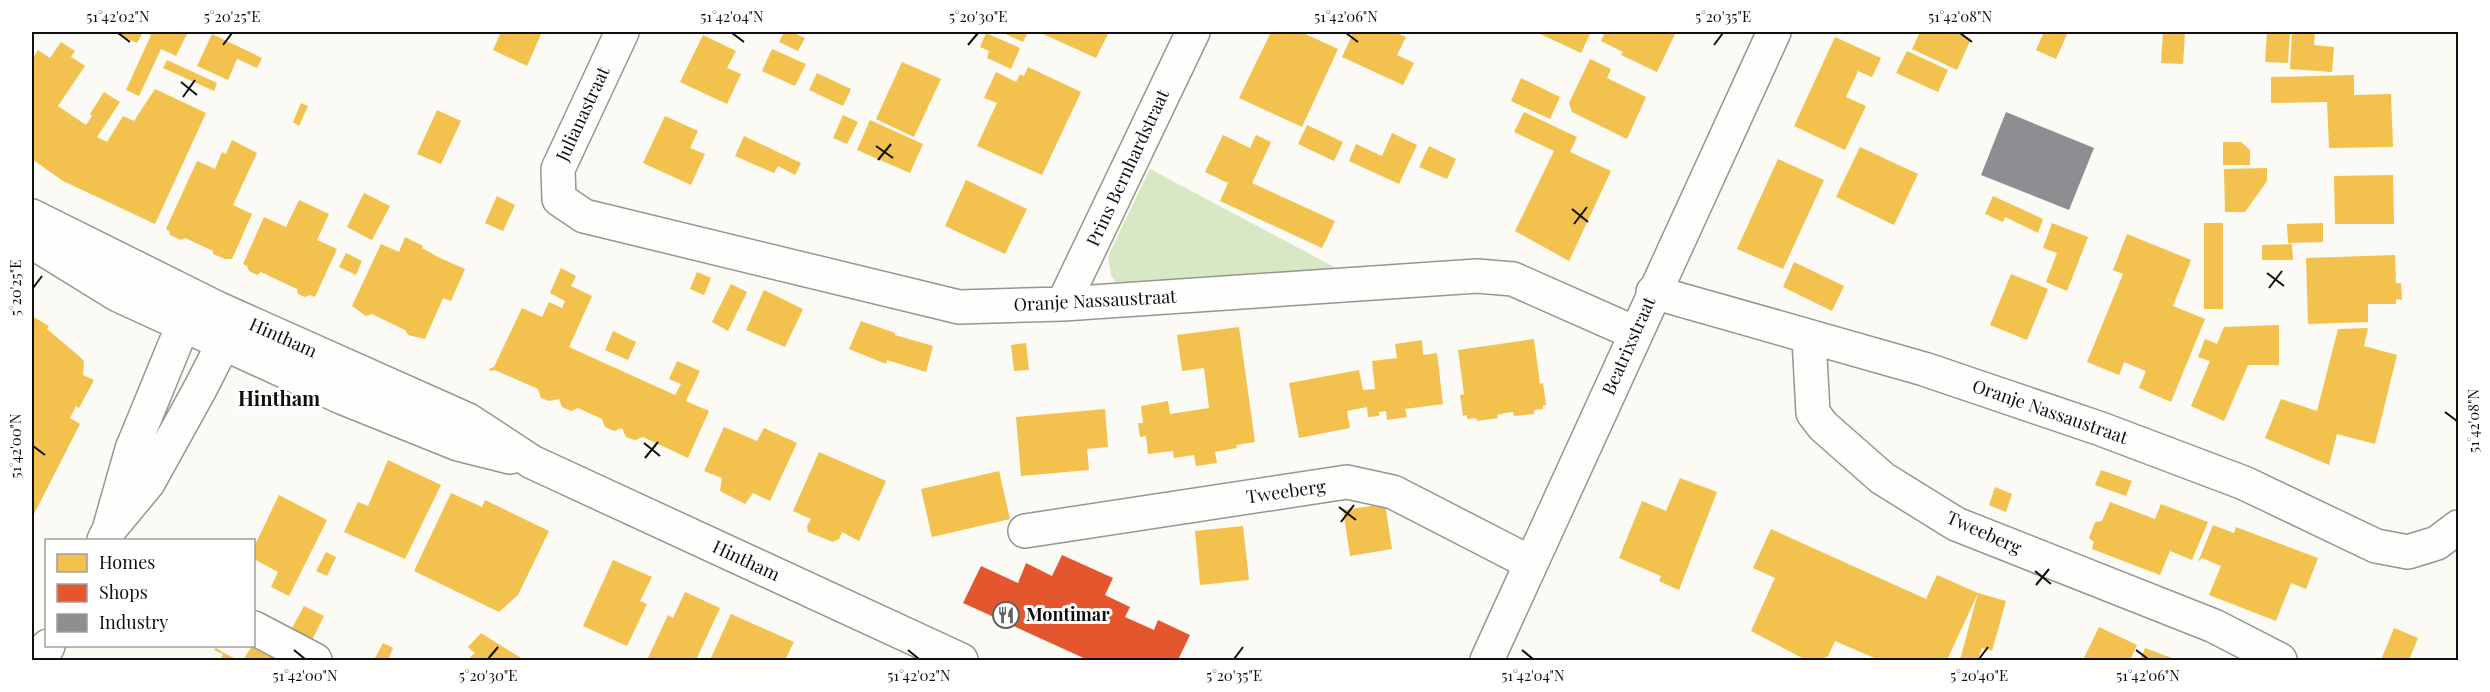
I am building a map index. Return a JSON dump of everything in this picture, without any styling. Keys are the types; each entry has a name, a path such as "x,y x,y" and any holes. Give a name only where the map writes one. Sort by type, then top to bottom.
{"street":[{"name":"Julianastraat","path":"559,199 558,169 622,32"},
{"name":"Prins Bernhardstraat","path":"1063,304 1193,32"},
{"name":"Beatrixstraat","path":"1486,660 1774,32"},
{"name":"Oranje Nassaustraat","path":"559,199 584,216 959,307 1063,304 1477,276 1513,279 1635,333"},
{"name":"Hintham","path":"32,216 219,309 468,420 532,462 961,660"},
{"name":"Hintham","path":"32,242 118,295 341,397 458,444 532,462"},
{"name":"Oranje Nassaustraat","path":"1653,292 1924,369 2101,429 2244,483 2376,546 2408,552 2448,535"},
{"path":"219,309 223,344 148,483 106,536 132,449 183,325 219,309"},
{"name":"Tweeberg","path":"1809,338 1813,414 1823,426 1882,478 1956,524 2214,626 2280,660"},
{"name":"Tweeberg","path":"1025,531 1347,482 1393,492 1532,562"},
{"path":"255,629 315,660"}],"green space":[{"path":"1150,169 1336,268 1119,287 1111,275 1108,256"}],"building: Homes":[{"path":"112,32 143,32 137,43"},
{"path":"143,32 188,32 176,56 161,49 139,96 126,90 151,35"},
{"path":"501,32 542,32 527,66 493,50"},
{"path":"784,32 791,32 805,38 798,51 779,42"},
{"path":"1001,32 1028,32 1023,42"},
{"path":"1045,32 1109,32 1096,58 1043,34"},
{"path":"1271,32 1301,32 1338,49 1302,127 1239,98"},
{"path":"1345,32 1394,32 1406,37 1397,55 1414,63 1403,85 1342,57 1352,35"},
{"path":"1536,32 1591,32 1581,53"},
{"path":"1605,32 1676,32 1657,72 1621,55 1623,52 1601,41"},
{"path":"1920,32 1955,32 1971,39 1957,70 1912,49"},
{"path":"2044,32 2068,32 2056,59 2036,50"},
{"path":"2163,32 2185,32 2183,64 2161,63"},
{"path":"2267,32 2290,32 2288,63 2265,62"},
{"path":"2292,32 2315,32 2314,45 2334,47 2332,72 2290,69"},
{"path":"986,33 1020,48 1011,69 987,58 989,51 980,47"},
{"path":"212,34 262,58 257,68 237,59 228,80 197,66"},
{"path":"703,35 736,51 727,68 741,74 727,104 680,82"},
{"path":"1835,37 1881,58 1872,77 1858,71 1846,97 1866,106 1845,150 1794,126"},
{"path":"61,42 75,51 71,57 85,66 58,106 86,125 104,92 120,102 97,137 107,142 123,116 134,121 155,89 206,113 155,224 63,181 32,159 32,60 38,50 50,58"},
{"path":"772,49 806,64 795,86 762,71"},
{"path":"1907,51 1948,70 1938,92 1896,73"},
{"path":"1590,59 1611,69 1607,78 1646,97 1627,139 1572,112 1569,103"},
{"path":"167,60 217,83 214,91 163,68"},
{"path":"902,62 941,79 914,137 876,119"},
{"path":"1028,67 1081,92 1042,175 977,146 997,103 984,98 996,72 1016,82 1020,74 1024,76"},
{"path":"817,73 851,89 843,106 809,90"},
{"path":"2354,75 2354,95 2391,94 2393,147 2329,148 2327,102 2271,103 2271,77"},
{"path":"1521,78 1560,97 1550,119 1511,101"},
{"path":"301,103 308,106 299,126 293,122"},
{"path":"437,110 461,121 441,164 417,154"},
{"path":"1524,112 1577,137 1570,152 1611,171 1569,261 1515,231 1554,151 1514,132"},
{"path":"843,115 858,122 847,144 833,138"},
{"path":"665,116 698,131 690,148 705,154 691,185 643,163"},
{"path":"870,120 923,144 910,173 857,150"},
{"path":"1307,125 1343,142 1334,161 1298,144"},
{"path":"1392,133 1417,145 1399,184 1349,161 1356,144 1382,156"},
{"path":"1223,135 1250,148 1256,135 1271,142 1252,183 1335,221 1322,248 1220,201 1228,183 1205,172"},
{"path":"744,136 801,163 795,175 778,166 774,173 735,156"},
{"path":"232,140 257,153 233,205 252,214 232,259 225,259 185,238 181,240 170,235 166,229 197,161 215,169 222,152 226,154"},
{"path":"2223,142 2241,142 2250,150 2250,165 2223,165"},
{"path":"1429,146 1456,159 1447,179 1419,167"},
{"path":"1860,147 1918,174 1894,225 1836,197"},
{"path":"1778,159 1824,180 1783,269 1737,249"},
{"path":"2267,168 2267,181 2245,212 2225,212 2224,169"},
{"path":"2393,175 2394,224 2335,224 2334,176"},
{"path":"966,180 1027,209 1005,254 945,226"},
{"path":"364,193 390,206 372,240 347,227"},
{"path":"497,196 515,205 503,231 485,223"},
{"path":"1993,196 2043,219 2038,233 2005,217 2003,222 1985,214"},
{"path":"299,200 329,214 317,240 337,249 315,297 298,294 297,289 261,272 257,275 243,264 264,217 286,227"},
{"path":"2052,223 2088,237 2067,291 2046,282 2057,253 2043,248"},
{"path":"2204,223 2223,223 2223,309 2204,309"},
{"path":"2323,223 2323,242 2288,243 2287,224"},
{"path":"2127,234 2191,260 2173,306 2205,319 2171,402 2139,388 2146,371 2124,362 2119,375 2087,362 2123,274 2113,270"},
{"path":"405,237 440,258 465,269 451,301 443,298 425,339 408,335 405,330 372,314 366,316 352,306 381,244 399,252"},
{"path":"2292,244 2293,260 2262,260 2262,245"},
{"path":"346,253 362,261 356,275 339,267"},
{"path":"2395,255 2396,283 2401,283 2402,300 2396,299 2396,304 2368,304 2368,322 2308,324 2306,258"},
{"path":"1794,262 1844,286 1832,311 1783,287"},
{"path":"561,268 576,276 571,286 592,296 569,347 675,395 681,384 669,379 677,361 700,371 686,401 709,411 688,458 643,437 635,440 626,437 622,428 614,431 605,427 602,419 578,408 571,411 562,407 559,399 549,401 541,398 538,389 495,370 490,371 522,308 542,317 549,302 562,308 565,301 550,293"},
{"path":"697,272 711,278 704,295 690,289"},
{"path":"2011,274 2048,289 2027,340 1990,325"},
{"path":"731,284 747,292 728,331 712,322"},
{"path":"764,290 803,309 785,347 746,330"},
{"path":"32,316 49,326 47,329 84,361 83,375 94,380 79,408 76,406 70,418 80,424 32,518"},
{"path":"861,321 895,333 895,335 933,346 926,372 887,360 886,364 849,349"},
{"path":"2279,325 2279,365 2248,365 2224,421 2191,406 2210,361 2198,357 2205,339 2217,344 2224,327"},
{"path":"1239,327 1255,442 1215,452 1217,463 1196,466 1194,455 1174,458 1173,451 1148,454 1146,436 1140,437 1138,423 1143,423 1141,406 1168,401 1170,414 1209,408 1204,368 1182,371 1177,335"},
{"path":"2368,328 2364,346 2397,355 2375,444 2337,434 2329,465 2265,438 2281,399 2317,411 2338,329"},
{"path":"613,331 636,342 628,360 605,350"},
{"path":"1534,339 1540,384 1543,383 1546,405 1543,405 1543,409 1534,410 1534,414 1514,416 1513,412 1497,415 1498,418 1477,421 1476,418 1467,419 1467,415 1463,416 1460,395 1464,394 1458,350"},
{"path":"1422,340 1423,355 1437,353 1443,404 1405,409 1407,417 1387,420 1386,411 1379,412 1379,416 1368,417 1367,407 1347,411 1350,428 1299,438 1289,383 1359,370 1363,390 1375,389 1372,361 1397,358 1395,344"},
{"path":"1026,343 1029,370 1014,371 1011,345"},
{"path":"1105,409 1108,447 1087,449 1089,470 1021,476 1016,417"},
{"path":"724,427 757,441 764,428 797,443 770,501 753,493 745,504 720,491 722,478 704,471"},
{"path":"819,452 886,481 859,541 842,532 839,539 833,542 808,532 807,526 811,519 793,511"},
{"path":"388,460 441,485 405,559 344,532 358,502 368,506"},
{"path":"2101,470 2132,481 2126,496 2095,485"},
{"path":"999,471 1010,519 932,537 921,489"},
{"path":"1680,478 1717,492 1679,590 1659,581 1661,576 1619,558 1642,501 1666,511"},
{"path":"1995,487 2012,494 2006,512 1989,505"},
{"path":"451,493 482,507 485,500 549,531 518,595 499,612 414,571"},
{"path":"279,495 327,520 289,596 271,587 278,572 255,560 255,545"},
{"path":"2110,502 2155,519 2161,504 2208,522 2192,560 2170,551 2160,575 2092,549 2094,542 2089,538 2095,522 2102,521"},
{"path":"1385,504 1392,549 1350,556 1343,510"},
{"path":"2213,525 2234,533 2236,527 2318,558 2306,589 2291,583 2276,621 2209,595 2221,566 2202,558 2198,562"},
{"path":"1243,526 1249,580 1200,585 1195,531"},
{"path":"1771,529 1926,599 1937,575 1978,593 1947,660 1879,660 1835,641 1828,656 1820,660 1806,660 1751,631 1775,578 1753,568"},
{"path":"326,552 336,557 327,576 316,571"},
{"path":"613,560 652,577 640,601 647,604 627,646 583,626"},
{"path":"685,592 720,608 696,660 647,660 668,615 673,618"},
{"path":"1978,593 2006,601 1992,651 1982,648 1978,660 1960,660"},
{"path":"304,606 324,616 312,640 291,630"},
{"path":"731,614 794,642 785,660 710,660"},
{"path":"2099,627 2137,645 2130,660 2083,660"},
{"path":"2394,628 2418,638 2409,660 2381,660"},
{"path":"481,633 521,658 520,660 467,660 475,653 468,647"},
{"path":"383,643 393,648 388,660 374,660"},
{"path":"251,647 254,647 279,660 243,660"},
{"path":"216,648 238,660 220,660 223,654 214,650"},
{"path":"2145,648 2177,660 2140,660"}],"building: Shops":[{"path":"1062,555 1113,578 1105,595 1130,607 1125,617 1154,630 1158,620 1190,635 1178,660 1088,660 963,603 981,566 1018,583 1026,563 1052,576"}],"building: Industry":[{"path":"2006,112 2094,148 2069,210 1981,175"}],"place":[{"name":"Montimar","path":"1006,615"}],"district":[{"name":"Hintham","path":"279,399"}]}
